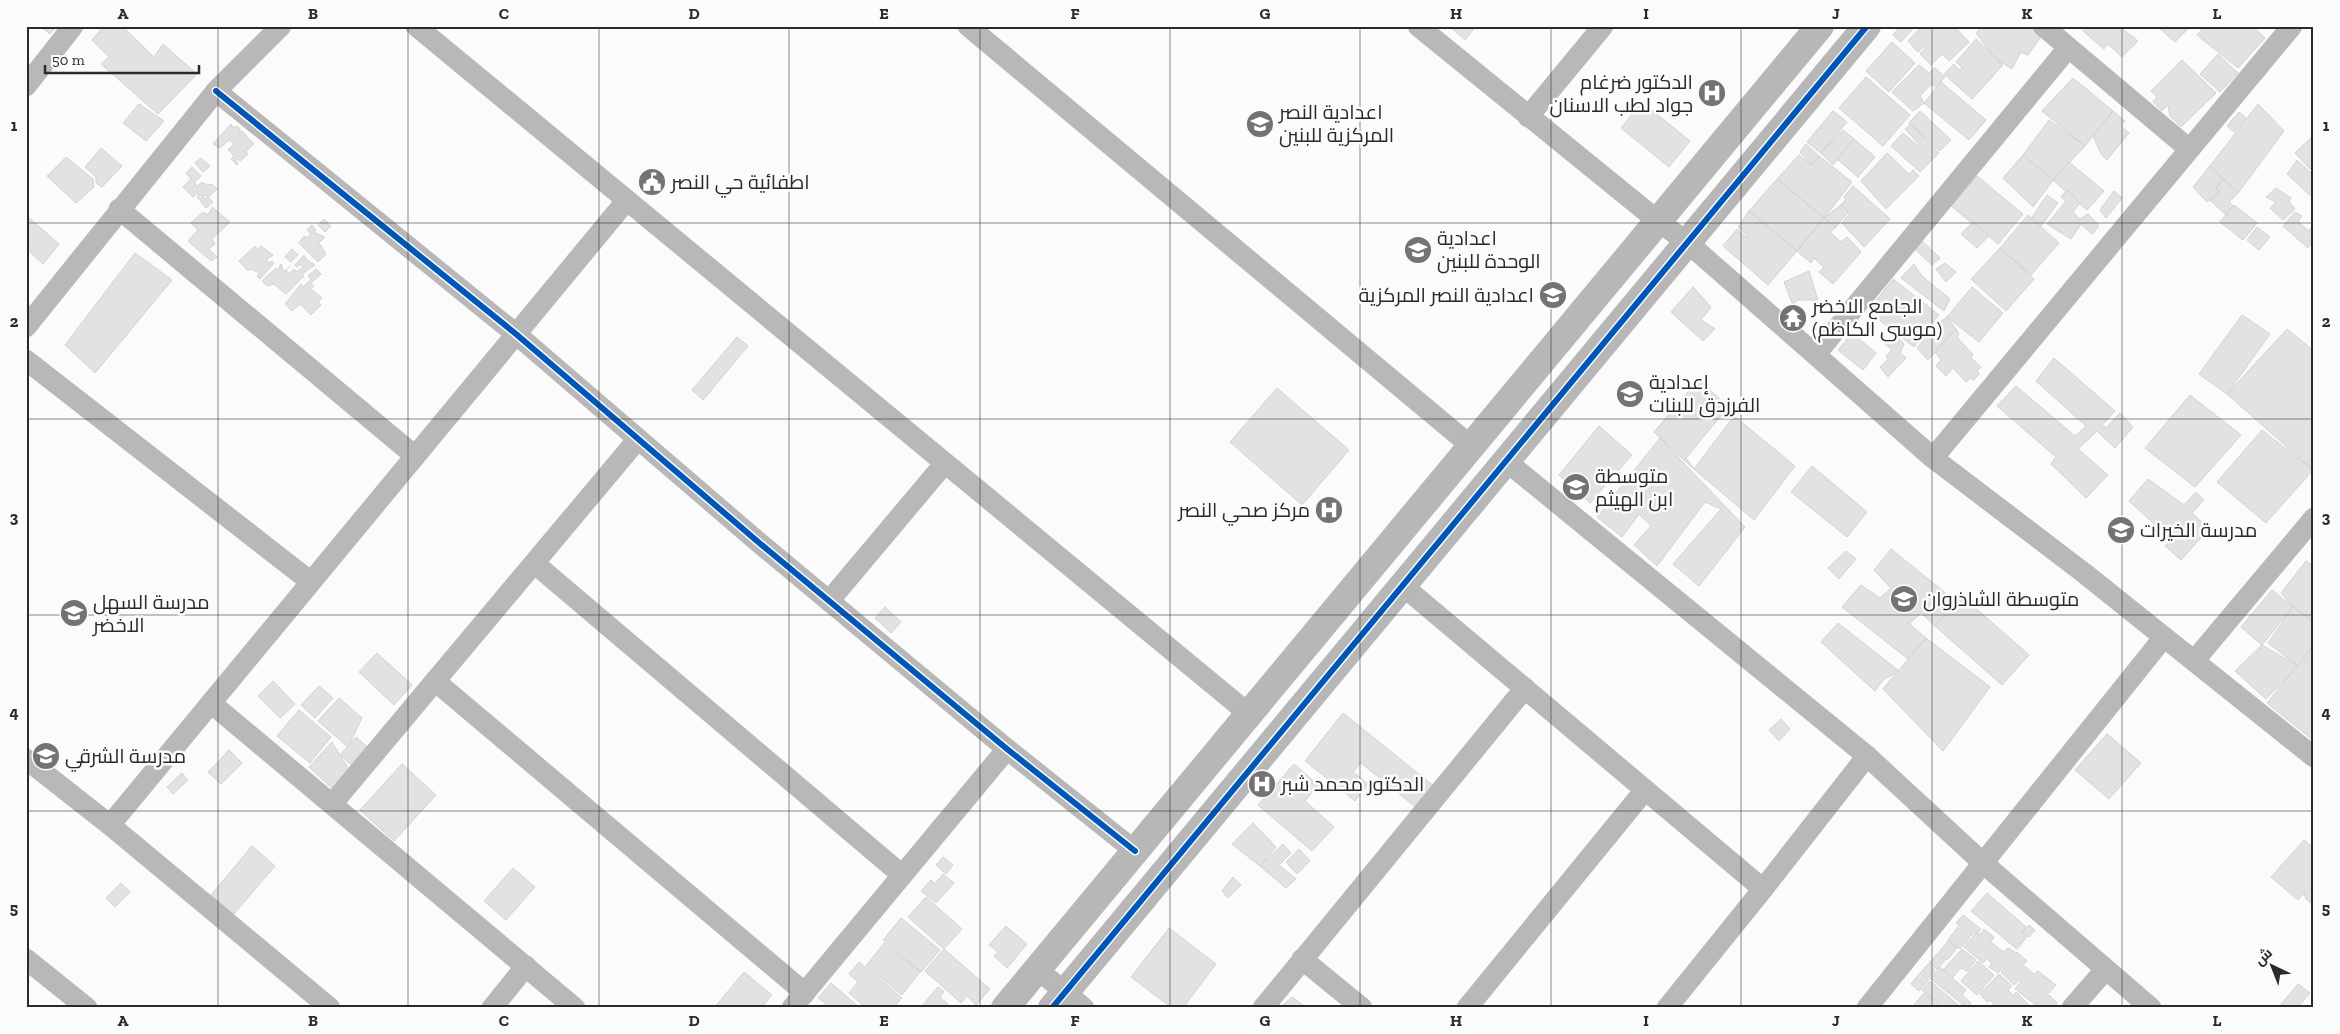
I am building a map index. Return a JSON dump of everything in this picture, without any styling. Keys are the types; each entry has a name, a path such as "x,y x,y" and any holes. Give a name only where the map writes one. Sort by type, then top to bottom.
{"street":[{"path":"26,86 73,26"},
{"path":"26,327 119,209 216,91 281,26"},
{"path":"416,26 1249,714"},
{"path":"968,26 1471,446"},
{"path":"1418,26 1528,117 1658,221 1688,242 1933,458 2164,636 2313,756"},
{"path":"1528,117 1604,26"},
{"path":"1011,1001 1820,26"},
{"path":"1037,969 1067,1002 1100,949 1866,26"},
{"path":"2043,26 2189,149"},
{"path":"1933,458 2189,149 2284,29"},
{"path":"1816,354 2068,48"},
{"path":"216,91 516,334 829,601 1007,749 1135,851"},
{"path":"1689,183 1692,196 1697,203 1706,207 1717,207"},
{"path":"110,825 627,200"},
{"path":"119,209 415,456"},
{"path":"1626,260 1639,260 1646,265 1652,273 1653,284"},
{"path":"26,360 311,582"},
{"path":"332,804 638,439"},
{"path":"1506,461 1867,756 1983,863 2151,1008"},
{"path":"829,601 945,463"},
{"path":"2194,661 2314,518"},
{"path":"534,563 902,875"},
{"path":"1402,586 1763,889"},
{"path":"1867,1008 2164,636"},
{"path":"436,681 799,1000 1007,749"},
{"path":"1263,1008 1525,688"},
{"path":"211,703 575,1008"},
{"path":"1667,1008 1867,756"},
{"path":"26,759 110,825 330,1008"},
{"path":"1467,1008 1645,790"},
{"path":"1070,929 1074,940 1080,947 1089,950 1100,949"},
{"path":"26,959 87,1008"},
{"path":"1302,959 1362,1008"},
{"path":"492,1008 526,966"},
{"path":"2072,1008 2105,970"},
{"path":"1011,1001 1028,995 1036,1000 1041,1008"}],"building":[{"path":"40,26 56,26 50,34"},
{"path":"104,26 122,26 154,57 163,44 197,74 158,114 101,64 109,57 92,40"},
{"path":"1449,26 1476,26 1465,40"},
{"path":"1900,26 1915,26 1901,42 1893,35"},
{"path":"1922,26 1954,26 1969,42 1949,61 1942,54 1931,65 1920,54 1926,47 1918,52 1908,41"},
{"path":"1983,26 2032,26 2042,35 2028,55 2021,52 2012,69 1994,57 1976,33"},
{"path":"2087,26 2119,26 2138,41 2122,57 2108,44 2104,49 2083,31"},
{"path":"2157,26 2191,26 2175,42"},
{"path":"2205,26 2252,26 2265,38 2238,68 2197,35"},
{"path":"1976,39 2003,65 1972,99 1944,74 1954,64 1959,70 1963,68 1956,62"},
{"path":"1892,42 1915,63 1889,92 1866,71"},
{"path":"2218,54 2238,73 2220,92 2200,74"},
{"path":"2182,60 2216,93 2181,127 2170,116 2168,105 2162,111 2153,102 2157,97 2151,91"},
{"path":"1919,65 1929,73 1935,68 1945,77 1936,87 1931,84 1920,96 1924,103 1913,111 1892,92"},
{"path":"1866,77 1910,115 1883,146 1839,108"},
{"path":"2073,78 2113,111 2085,146 2042,111"},
{"path":"1941,82 1986,120 1969,140 1924,103"},
{"path":"1642,102 1690,141 1669,167 1621,128"},
{"path":"139,104 164,121 146,141 123,123"},
{"path":"2258,104 2284,131 2238,193 2210,166"},
{"path":"1833,111 1847,122 1821,153 1807,142"},
{"path":"1920,111 1951,140 1940,151 1909,123"},
{"path":"2113,111 2125,121 2121,126 2129,133 2107,160 2101,154 2093,136"},
{"path":"2239,112 2246,118 2234,132 2227,126"},
{"path":"2049,120 2085,146 2053,180 2023,155"},
{"path":"231,124 234,128 237,126 240,129 240,133 242,131 254,144 245,152 248,154 240,161 238,159 236,161 237,165 231,159 234,156 228,150 234,144 229,140 220,148 213,144"},
{"path":"1910,124 1939,153 1920,172 1891,146 1903,133 1918,146 1919,144 1905,129"},
{"path":"1843,130 1854,139 1833,165 1821,153"},
{"path":"2311,138 2314,142 2314,165 2310,169 2295,153"},
{"path":"1854,139 1875,157 1858,177 1837,159"},
{"path":"1806,144 1819,156 1811,165 1800,152"},
{"path":"101,148 122,166 102,187 96,183 96,177 85,167"},
{"path":"1887,153 1909,174 1913,170 1919,176 1886,209 1861,181"},
{"path":"1799,155 1811,165 1819,156 1852,182 1824,218 1777,179"},
{"path":"2023,155 2053,180 2033,207 2003,178"},
{"path":"66,157 93,179 94,187 76,203 47,176"},
{"path":"201,158 210,166 203,172 195,163"},
{"path":"2297,160 2314,176 2314,199 2287,174"},
{"path":"2069,162 2104,191 2087,210 2053,180"},
{"path":"2210,166 2223,179 2216,188 2220,191 2207,202 2193,187"},
{"path":"192,167 201,176 195,182 196,187 202,182 207,185 212,184 217,189 209,197 203,196 206,199 208,197 213,202 206,208 197,197 199,195 196,193 193,197 183,187 191,179 186,173"},
{"path":"1977,176 2023,214 1998,244 1951,206"},
{"path":"1777,179 1824,218 1797,251 1749,211"},
{"path":"2223,179 2238,193 2229,202 2233,206 2226,215 2210,200 2220,191 2216,188"},
{"path":"1853,186 1890,219 1864,247 1842,223 1850,213 1841,205 1846,199 1844,197"},
{"path":"2276,188 2291,198 2289,202 2295,209 2283,220 2270,208 2276,202 2266,197"},
{"path":"2067,190 2080,203 2073,212 2080,219 2088,214 2099,226 2092,234 2081,224 2071,239 2047,224 2066,201 2061,197"},
{"path":"2114,191 2122,198 2106,218 2100,210"},
{"path":"2047,195 2058,203 2041,226 2031,219"},
{"path":"1841,205 1848,212 1836,227 1824,218"},
{"path":"2234,205 2257,223 2243,240 2220,222"},
{"path":"212,207 230,222 212,239 215,244 209,249 217,257 211,261 188,241 198,230 191,223 203,212 208,215"},
{"path":"1749,211 1797,251 1768,285 1723,246 1737,229 1746,237 1747,235 1738,227"},
{"path":"2295,212 2302,216 2298,221 2308,231 2314,225 2314,239 2308,248 2283,226"},
{"path":"2028,215 2059,243 2031,275 2000,248"},
{"path":"28,217 59,244 43,264 26,248 26,218"},
{"path":"1824,218 1836,227 1830,232 1841,242 1847,237 1861,252 1833,284 1819,272 1824,267 1814,258 1811,263 1797,251"},
{"path":"324,219 331,226 325,232 318,225"},
{"path":"1973,222 1989,236 1977,248 1961,234"},
{"path":"312,225 316,230 313,232 325,237 319,243 326,254 318,262 299,243 304,236 307,238 311,234 307,230"},
{"path":"2257,227 2270,237 2259,250 2247,240"},
{"path":"1922,241 1940,258 1932,265 1915,249"},
{"path":"255,246 258,250 261,246 273,255 266,260 269,263 272,261 274,263 260,279 257,276 259,274 257,271 247,270 239,261"},
{"path":"2000,248 2034,279 2006,311 1971,279"},
{"path":"292,249 298,255 291,262 285,257"},
{"path":"135,253 172,280 95,373 65,345"},
{"path":"304,255 307,260 315,265 302,274 304,276 286,294 274,284 267,286 262,281 276,268 278,270 281,264 284,272 286,270 289,274 294,269 297,272 303,267 300,264 298,267 295,265"},
{"path":"1945,263 1956,272 1946,282 1936,269"},
{"path":"1914,264 1922,276 1950,299 1944,311 1901,278"},
{"path":"316,269 321,274 311,283 314,286 311,289 322,298 318,302 321,305 311,315 300,304 292,311 285,304 301,284 303,287 311,279 308,276"},
{"path":"1809,271 1818,300 1798,300 1793,305 1784,282"},
{"path":"1893,279 1939,315 1914,347 1868,311"},
{"path":"1693,287 1711,307 1701,320 1715,329 1703,341 1671,312"},
{"path":"1972,287 2003,313 1979,342 1947,317"},
{"path":"2242,315 2270,334 2227,394 2199,374"},
{"path":"1947,317 1956,329 1928,360 1917,348 1928,335 1931,338 1941,329 1936,325"},
{"path":"1956,329 1959,334 1957,337 1973,355 1971,358 1981,367 1977,371 1979,374 1974,380 1971,378 1966,382 1953,368 1946,376 1936,366 1941,360 1935,352"},
{"path":"2287,329 2314,351 2313,470 2227,394"},
{"path":"1852,333 1876,353 1863,370 1838,350"},
{"path":"1895,335 1904,344 1900,353 1906,358 1888,377 1880,367 1888,359 1886,356 1892,350 1885,344"},
{"path":"737,337 748,346 703,400 692,390"},
{"path":"2054,358 2115,411 2102,425 2106,428 2120,413 2133,427 2115,448 2097,431 2078,449 2108,475 2086,498 2051,464 2056,457 1997,406 2016,386 2075,436 2086,426 2036,381"},
{"path":"1699,379 1728,407 1686,458 1694,469 1654,432"},
{"path":"1277,388 1349,450 1302,505 1230,442"},
{"path":"2190,395 2241,435 2195,487 2145,448"},
{"path":"1734,416 1795,466 1754,520 1694,469"},
{"path":"1599,426 1632,455 1590,503 1559,475"},
{"path":"2262,430 2313,470 2266,523 2217,482"},
{"path":"1660,438 1745,527 1699,586 1673,564 1721,509 1705,502 1657,566 1634,545 1651,526 1639,514 1622,537 1597,517"},
{"path":"1812,466 1867,512 1847,537 1791,492"},
{"path":"2148,479 2184,505 2196,492 2204,500 2192,513 2209,529 2181,560 2165,546 2176,534 2168,526 2162,531 2129,501"},
{"path":"1891,549 1958,603 1935,626 1921,613 1909,624 1926,638 1908,659 1842,607 1861,585 1880,598 1891,588 1874,570"},
{"path":"1846,551 1856,559 1839,579 1828,568"},
{"path":"2306,561 2314,567 2314,622 2293,607 2281,593"},
{"path":"2272,590 2293,607 2262,645 2241,627"},
{"path":"1962,596 2029,655 2002,685 1935,626"},
{"path":"885,607 901,622 891,633 875,618"},
{"path":"2293,607 2314,622 2314,645 2298,666 2268,643"},
{"path":"1838,623 1899,671 1883,680 1875,691 1821,642"},
{"path":"1926,638 1990,687 1943,751 1883,689"},
{"path":"2262,645 2298,666 2266,699 2235,671"},
{"path":"2314,645 2314,741 2267,703"},
{"path":"377,653 412,685 394,705 359,672"},
{"path":"273,681 295,704 280,718 258,696"},
{"path":"319,686 333,698 315,718 301,705"},
{"path":"339,698 362,718 348,747 318,721"},
{"path":"299,710 331,737 310,763 277,736"},
{"path":"1343,713 1440,791 1418,809 1361,763 1353,772 1368,784 1355,801 1305,761"},
{"path":"1781,719 1790,729 1779,741 1769,730"},
{"path":"2107,734 2141,763 2109,799 2075,770"},
{"path":"356,737 373,752 357,770 340,755"},
{"path":"332,742 351,773 335,791 309,767"},
{"path":"229,750 242,763 221,784 208,772"},
{"path":"402,764 436,795 394,841 360,810"},
{"path":"1294,764 1318,785 1305,801 1334,827 1312,851 1258,805"},
{"path":"182,773 188,780 173,794 167,787"},
{"path":"1253,823 1276,847 1260,866 1232,844"},
{"path":"2304,840 2314,848 2314,906 2306,899 2304,893 2298,900 2271,877"},
{"path":"1283,844 1291,853 1279,865 1296,879 1286,888 1260,866"},
{"path":"252,846 275,866 234,914 211,895"},
{"path":"1299,849 1310,861 1297,874 1286,862"},
{"path":"943,857 953,865 946,874 936,865"},
{"path":"513,868 535,887 506,920 484,901"},
{"path":"943,874 954,883 936,903 921,891 931,880 935,884"},
{"path":"1233,877 1241,885 1228,898 1222,891"},
{"path":"121,883 130,892 115,907 106,898"},
{"path":"1987,893 2026,927 2022,933 2027,937 2017,949 1971,911"},
{"path":"926,897 962,929 944,949 908,917"},
{"path":"1963,915 1981,929 1979,932 1974,932 1971,936 1956,923"},
{"path":"901,918 940,950 921,972 883,940"},
{"path":"2029,925 2035,930 2029,937 2023,932"},
{"path":"1006,926 1027,944 1007,968 994,956 998,952 989,945"},
{"path":"1958,927 1970,937 1960,949 1948,940"},
{"path":"1169,928 1216,964 1183,1008 1172,1008 1131,977"},
{"path":"1984,929 1994,937 1991,942 2003,952 2008,948 2015,952 1998,973 1989,967 1992,963 1987,959 1983,963 1964,947 1976,933 1981,934"},
{"path":"1948,941 1957,948 1947,960 1938,953"},
{"path":"884,943 920,972 902,995 866,966"},
{"path":"944,949 990,989 976,1005 967,996 961,1003 925,971"},
{"path":"1962,949 1976,960 1967,971 1961,968 1952,978 1943,970"},
{"path":"2017,952 2027,961 2023,965 2034,974 2038,971 2056,985 2037,1006 2015,989 2021,981 2019,980 2014,985 2001,972"},
{"path":"1937,954 1945,960 1937,969 1929,963"},
{"path":"1978,961 1994,975 1977,995 1961,981"},
{"path":"859,962 902,998 893,1008 866,1008 849,993 858,982 849,974"},
{"path":"1928,964 1935,970 1929,977 1922,971"},
{"path":"1940,967 1966,990 1962,995 1971,1003 1967,1008 1930,978"},
{"path":"744,972 772,995 761,1008 714,1008"},
{"path":"1921,972 1929,979 1919,991 1911,984"},
{"path":"1999,974 2012,986 2008,990 2013,996 2016,992 2032,1008 1991,1008 1994,1004 1990,1000 1987,1002 1980,994"},
{"path":"1930,981 1962,1008 1943,1008 1922,990"},
{"path":"831,983 860,1008 821,1008 825,1003 818,998"},
{"path":"2298,984 2310,993 2297,1008 2278,1008"},
{"path":"938,987 944,992 940,997 952,1008 920,1008"},
{"path":"1924,993 1941,1008 1917,1008 1914,1005"},
{"path":"2049,995 2057,1003 2053,1008 2038,1008"},
{"path":"1292,997 1307,1008 1282,1006"}],"cycle path":[{"path":"1052,1008 1867,26"},
{"path":"216,91 516,334 757,541 1007,749 1135,851"}],"place":[{"name":"الدكتور ضرغام جواد لطب الاسنان","path":"1712,93"},
{"name":"اعدادية النصر المركزية للبنين","path":"1260,124"},
{"name":"اطفائية حي النصر","path":"652,182"},
{"name":"اعدادية الوحدة للبنين","path":"1418,250"},
{"name":"اعدادية النصر المركزية","path":"1553,295"},
{"name":"الجامع الاخضر (موسى الكاظم)","path":"1793,318"},
{"name":"إعدادية الفرزدق للبنات","path":"1630,394"},
{"name":"متوسطة ابن الهيثم","path":"1576,487"},
{"name":"مركز صحي النصر","path":"1329,510"},
{"name":"مدرسة الخيرات","path":"2121,530"},
{"name":"متوسطة الشاذروان","path":"1904,599"},
{"name":"مدرسة السهل الاخضر","path":"74,613"},
{"name":"مدرسة الشرقي","path":"46,756"},
{"name":"الدكتور محمد شبر","path":"1262,784"}]}
